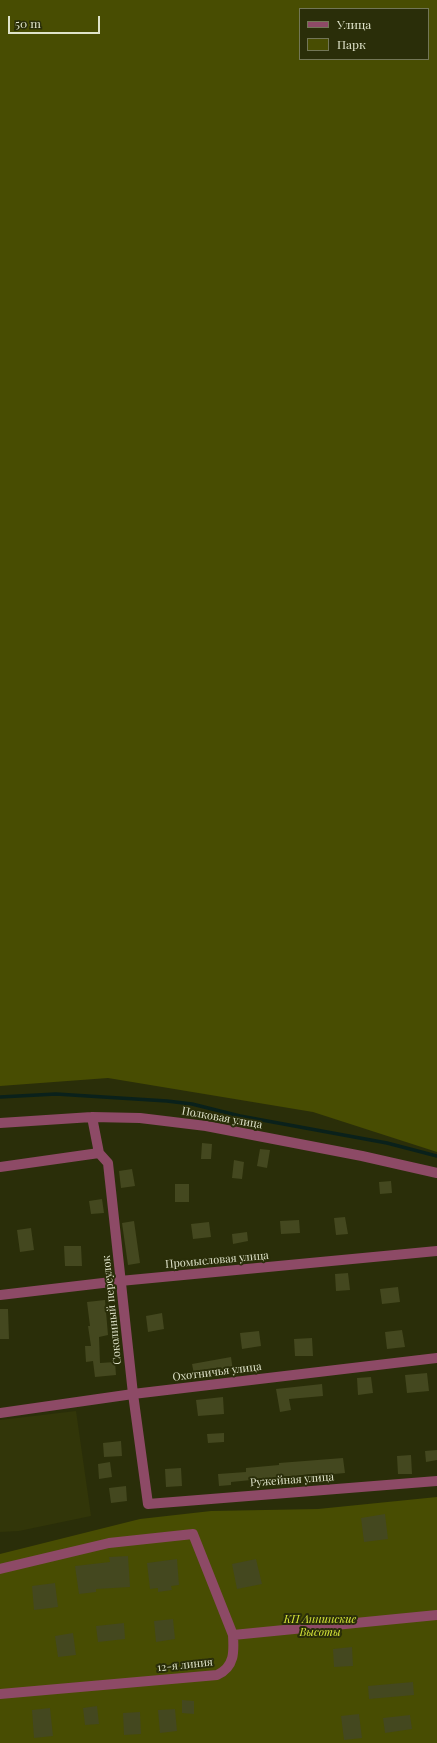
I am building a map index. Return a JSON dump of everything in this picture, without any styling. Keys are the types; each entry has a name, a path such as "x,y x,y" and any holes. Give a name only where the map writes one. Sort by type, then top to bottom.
{"street":[{"name":"Полковая улица","path":"0,1123 92,1118 140,1118 206,1126 362,1156 437,1173"},
{"name":"Соколиный переулок","path":"92,1118 99,1153 108,1163 133,1394 148,1504"},
{"path":"0,1167 99,1153"},
{"name":"Промысловая улица","path":"0,1295 120,1281 437,1251"},
{"name":"Охотничья улица","path":"0,1413 133,1394 437,1358"},
{"name":"Ружейная улица","path":"148,1504 437,1481"},
{"name":"12-я линия","path":"0,1569 109,1543 193,1534 233,1635 235,1652 233,1660 224,1672 217,1674 0,1694"},
{"path":"233,1635 437,1615"}],"shaded area":[{"path":"76,1411 91,1516 19,1531 0,1532 0,1420"}],"green space":[{"path":"0,0 437,0 437,1152 313,1112 108,1078 0,1086"},
{"name":"КП Аннинские Высоты","path":"437,1497 437,1743 0,1743 0,1554 140,1519 211,1511 318,1509"}],"building":[{"path":"202,1143 212,1144 211,1159 201,1159"},
{"path":"260,1149 270,1150 267,1168 257,1166"},
{"path":"234,1160 244,1162 242,1179 232,1178"},
{"path":"132,1169 135,1186 121,1188 119,1171"},
{"path":"391,1181 392,1193 380,1194 379,1182"},
{"path":"175,1184 189,1184 189,1202 175,1202"},
{"path":"102,1199 104,1213 91,1214 89,1201"},
{"path":"345,1217 348,1234 336,1235 334,1218"},
{"path":"299,1220 300,1233 281,1234 280,1221"},
{"path":"134,1221 140,1263 128,1265 122,1223"},
{"path":"209,1222 211,1237 193,1239 191,1224"},
{"path":"31,1228 34,1250 20,1252 17,1230"},
{"path":"247,1232 248,1241 233,1244 232,1234"},
{"path":"64,1246 81,1246 82,1266 65,1266"},
{"path":"348,1273 350,1290 336,1291 335,1274"},
{"path":"398,1287 400,1302 382,1304 380,1289"},
{"path":"105,1300 108,1335 99,1337 100,1363 115,1362 116,1375 95,1377 93,1361 86,1362 85,1346 91,1346 87,1302"},
{"path":"0,1309 8,1309 9,1339 0,1339"},
{"path":"162,1313 164,1329 148,1332 146,1316"},
{"path":"402,1330 405,1347 387,1349 385,1332"},
{"path":"259,1331 261,1346 242,1349 240,1333"},
{"path":"312,1338 313,1356 295,1356 294,1339"},
{"path":"231,1357 233,1371 212,1374 211,1370 194,1374 192,1364"},
{"path":"427,1373 429,1391 407,1393 405,1375"},
{"path":"371,1377 373,1393 358,1395 357,1378"},
{"path":"322,1384 323,1396 289,1399 291,1410 280,1412 276,1389"},
{"path":"223,1397 224,1414 198,1416 196,1400"},
{"path":"224,1433 224,1442 208,1443 207,1434"},
{"path":"121,1441 122,1456 104,1457 103,1443"},
{"path":"437,1450 437,1460 426,1462 425,1451"},
{"path":"411,1455 412,1474 398,1474 397,1456"},
{"path":"343,1458 345,1473 323,1475 323,1473 231,1482 231,1485 219,1486 218,1474 246,1472 246,1468 279,1465 279,1463"},
{"path":"110,1462 112,1477 99,1479 98,1464"},
{"path":"181,1468 182,1486 166,1487 165,1469"},
{"path":"126,1486 127,1501 111,1503 109,1488"},
{"path":"385,1514 388,1539 364,1542 361,1518"},
{"path":"128,1556 130,1587 96,1589 96,1592 79,1594 75,1566 110,1562 109,1557"},
{"path":"177,1559 179,1585 171,1586 172,1590 158,1592 158,1588 150,1589 147,1563"},
{"path":"256,1559 262,1584 237,1589 232,1564"},
{"path":"55,1583 58,1607 34,1610 32,1586"},
{"path":"173,1619 175,1639 156,1642 154,1621"},
{"path":"124,1623 125,1639 98,1642 96,1626"},
{"path":"73,1633 76,1655 58,1657 55,1636"},
{"path":"352,1647 353,1666 334,1667 333,1649"},
{"path":"413,1682 414,1695 369,1699 368,1686"},
{"path":"182,1700 194,1701 194,1714 182,1713"},
{"path":"97,1706 99,1724 85,1725 83,1708"},
{"path":"50,1708 53,1736 34,1738 32,1710"},
{"path":"175,1709 177,1731 160,1733 158,1710"},
{"path":"140,1712 141,1734 124,1735 123,1713"},
{"path":"359,1714 362,1738 344,1740 341,1716"},
{"path":"410,1715 412,1729 385,1733 383,1718"}],"waterway":[{"path":"0,1097 56,1094 192,1104 240,1116 387,1143 437,1156"}]}
